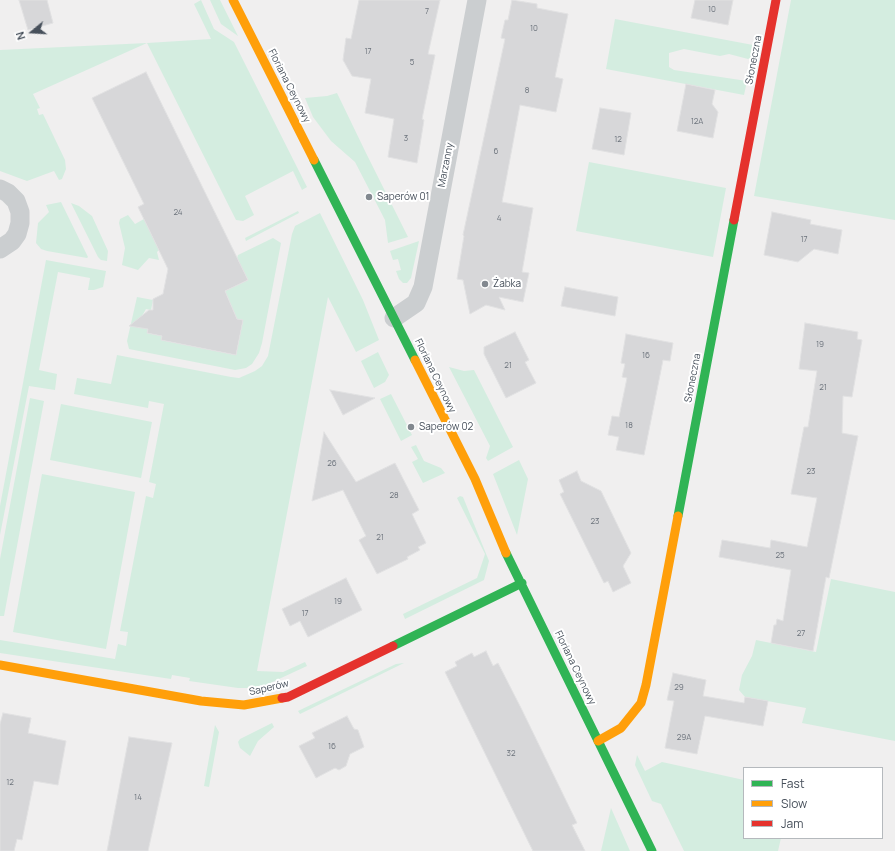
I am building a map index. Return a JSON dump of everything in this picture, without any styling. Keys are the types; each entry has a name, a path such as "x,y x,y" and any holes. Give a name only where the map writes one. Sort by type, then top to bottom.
{"street":[{"name":"Floriana Ceynowy","path":"233,0 475,480 502,544 652,851"},
{"name":"Marzanny","path":"394,318 416,303 423,287 477,0"},
{"name":"Słoneczna","path":"598,741 621,728 633,715 641,703 646,685 776,0"},
{"path":"0,188 16,201 20,212 20,223 17,234 12,241 0,249"},
{"name":"Saperów","path":"0,665 201,701 244,705 288,697 522,583"}],"green space":[{"path":"201,0 214,29 234,42 307,187 302,190 293,171 245,196 254,215 243,221 236,220 147,43 211,39 194,4"},
{"path":"210,0 220,0 238,36 221,24"},
{"path":"791,0 895,0 895,220 754,196"},
{"path":"615,19 753,45 751,58 748,59 729,54 720,56 684,49 669,53 669,67 674,70 747,81 744,95 606,69"},
{"path":"147,43 33,94 40,108 37,109 39,115 43,114 65,160 66,169 62,179 59,180 54,171 27,181 0,171 0,50"},
{"path":"337,93 408,237 388,243 385,220 355,162 331,141 313,117 305,98 327,96"},
{"path":"589,162 726,188 713,257 576,231"},
{"path":"61,202 88,257 87,258 47,251 41,249 36,243 38,223 49,212 46,205"},
{"path":"71,203 79,206 92,216 108,251 107,261 101,260 98,257"},
{"path":"298,211 299,213 246,241 245,238"},
{"path":"320,213 363,300 379,340 356,352 328,297 257,671 283,672 305,662 307,666 266,685 253,688 238,688 189,681 190,678 172,675 171,679 0,653 0,640 115,659 118,644 126,646 128,632 120,631 146,496 153,498 156,484 149,482 164,404 149,401 148,408 74,394 77,378 111,384 117,355 239,378 255,371 262,366 268,356 292,234 295,226"},
{"path":"128,215 135,224 144,219 159,250 157,252 159,260 149,258 138,270 122,265 125,248 119,223 120,219"},
{"path":"273,238 281,243 262,343 259,353 252,364 246,368 235,370 129,349 127,341 137,297 153,300 151,310 146,309 142,316 148,329 147,333 162,336 161,340 236,355 243,320 237,319 225,291 248,280 237,258 238,255"},
{"path":"419,241 411,278 407,283 403,283 399,279 396,271 401,270 398,259 393,260 390,251"},
{"path":"46,260 106,271 103,287 94,290 88,290 90,278 58,272 39,370 57,374 55,390 29,386 0,535 0,506"},
{"path":"378,352 389,375 385,382 374,388 361,361"},
{"path":"449,367 464,371 474,370 513,447 488,461 486,458 490,446"},
{"path":"391,394 412,435 401,441 380,399"},
{"path":"30,398 44,401 4,616 0,616 0,559"},
{"path":"61,404 152,422 141,478 50,460"},
{"path":"416,445 424,461 441,468 445,473 423,483 412,462 418,459 411,447"},
{"path":"519,460 528,479 517,535 493,474"},
{"path":"42,474 135,492 106,649 13,632"},
{"path":"460,496 463,497 489,561 484,580 405,619 403,614 477,578 485,554 457,498"},
{"path":"831,579 895,592 895,741 802,723 806,708 745,697 739,690 742,675 752,656 756,640 816,652"},
{"path":"404,663 300,714 298,711 396,664"},
{"path":"272,723 274,727 258,741 250,756 240,748 238,742 240,739"},
{"path":"215,725 219,732 209,787 204,786"},
{"path":"637,755 645,771 662,762 743,780 743,839 781,839 778,851 684,851 661,804 652,801 635,765"},
{"path":"611,808 630,851 601,851"}],"building":[{"path":"19,0 47,0 53,23 28,30"},
{"path":"359,0 440,0 428,54 435,55 422,119 424,120 417,163 388,157 394,119 365,113 371,79 352,76 343,60 346,38 351,39"},
{"path":"512,0 537,4 537,8 568,14 555,77 563,79 556,112 520,105 502,202 533,208 522,272 529,273 523,302 499,297 505,310 486,305 470,314 463,280 457,279 463,235 505,39 501,38 505,20 508,20"},
{"path":"695,0 733,0 728,25 691,18"},
{"path":"146,72 248,280 225,291 237,319 243,320 236,355 161,340 162,336 147,333 148,329 129,326 149,310 153,310 153,299 163,294 168,269 138,207 144,204 92,98"},
{"path":"686,84 715,90 712,104 718,112 713,138 677,131"},
{"path":"600,108 631,113 624,155 592,149"},
{"path":"772,212 811,220 810,224 842,230 838,254 814,249 798,262 764,255"},
{"path":"565,287 618,297 615,316 561,306"},
{"path":"805,323 858,332 857,339 862,340 852,397 843,396 842,433 858,436 829,578 826,577 813,651 771,643 774,625 776,625 777,619 783,621 791,570 719,557 722,540 770,548 771,540 807,547 817,498 791,494 804,427 808,427 817,371 799,369"},
{"path":"515,332 529,360 525,362 536,383 506,398 484,354 484,347"},
{"path":"626,334 673,343 670,361 663,360 644,455 616,450 619,437 608,435 612,416 619,417 627,378 622,377 625,364 621,363"},
{"path":"330,390 375,398 343,415"},
{"path":"324,432 356,482 395,463 419,510 412,514 426,543 418,547 420,550 407,557 408,559 377,574 359,540 366,536 343,490 312,501"},
{"path":"577,471 581,481 601,491 631,553 623,566 631,583 613,592 608,581 604,583 560,494 564,492 559,480"},
{"path":"346,578 362,610 308,637 300,621 290,626 282,609"},
{"path":"486,651 493,666 498,663 522,710 577,823 572,825 585,851 533,851 528,841 445,672 457,666 455,662 472,653 474,657"},
{"path":"673,673 706,680 703,696 744,703 745,697 768,701 763,726 705,716 697,754 665,748 674,701 667,700"},
{"path":"3,713 31,718 28,733 66,741 58,785 34,781 22,840 17,839 14,851 0,851 0,724"},
{"path":"347,716 354,729 358,730 364,747 350,754 346,766 339,770 335,768 316,778 299,746 315,738 312,733"},
{"path":"129,737 172,743 148,851 107,851"}],"traffic: fast":[{"path":"314,160 415,360"},
{"path":"678,516 734,220"},
{"path":"506,553 652,851"},
{"path":"393,646 522,583"}],"traffic: slow":[{"path":"233,0 314,160"},
{"path":"415,360 475,479 506,553"},
{"path":"598,741 621,728 641,703 646,685 678,516"},
{"path":"0,665 201,701 244,705 282,698"}],"traffic: jam":[{"path":"734,220 776,0"},
{"path":"282,698 288,697 393,646"}],"place":[{"name":"Saperów 01","path":"369,197"},
{"name":"Żabka","path":"485,284"},
{"name":"Saperów 02","path":"411,427"}]}
